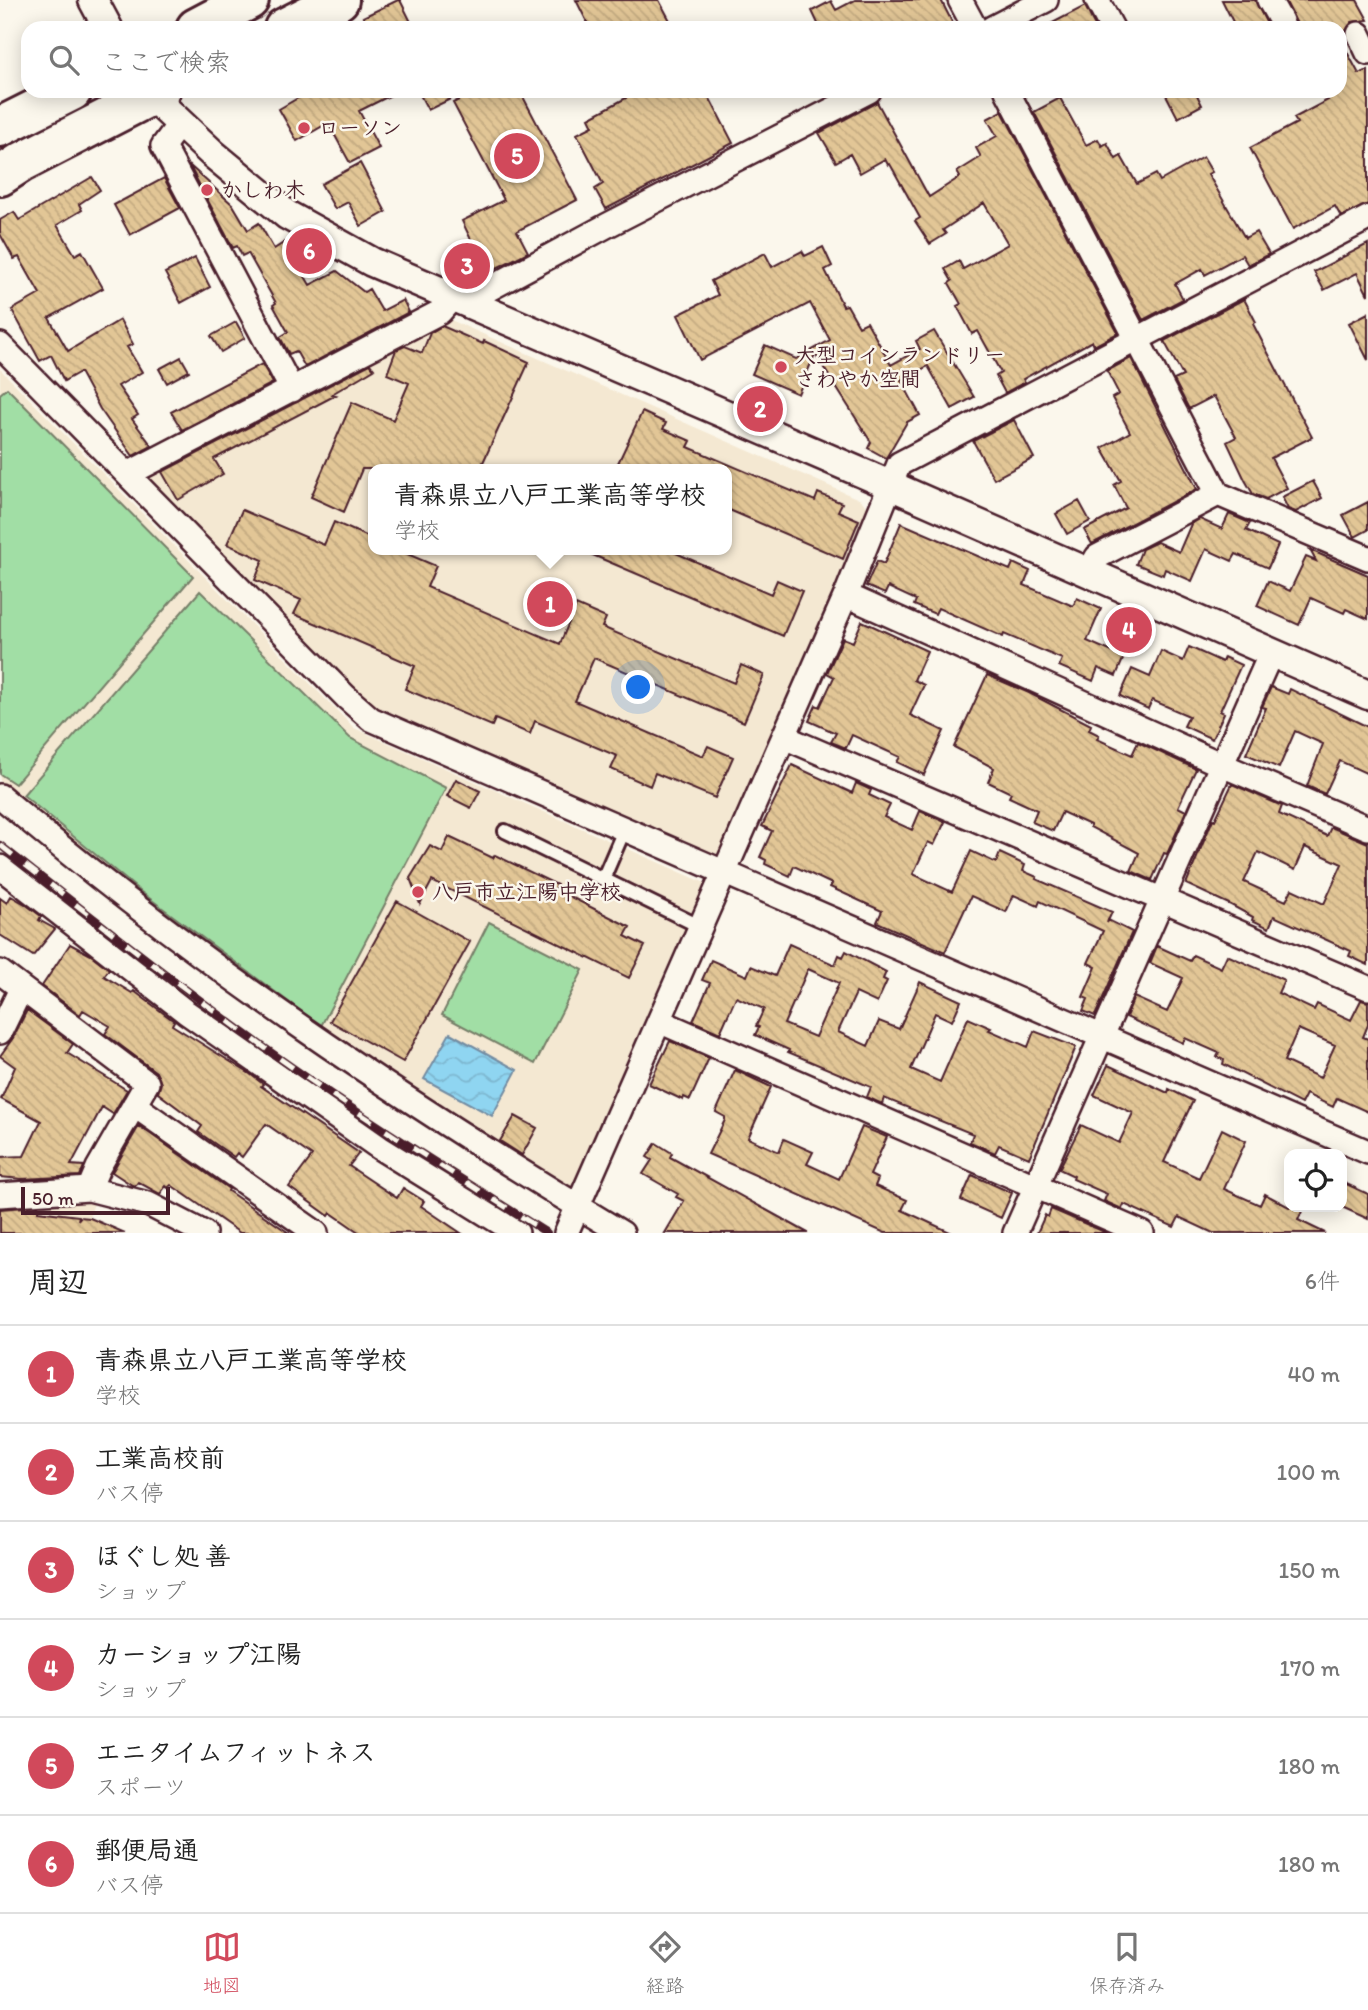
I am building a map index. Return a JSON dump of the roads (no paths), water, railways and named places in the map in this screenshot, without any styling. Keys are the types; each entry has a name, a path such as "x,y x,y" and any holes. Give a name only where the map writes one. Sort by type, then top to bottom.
{"highway":[{"path":"209,21 249,0"},
{"path":"298,21 339,0"},
{"path":"0,127 58,98"},
{"path":"0,176 143,98"}],"street":[{"path":"93,0 104,21"},
{"path":"960,0 971,21"},
{"path":"1006,21 1046,0"},
{"path":"1097,0 1108,21"},
{"path":"1269,0 1281,21"},
{"path":"157,98 213,154 287,215 372,262 891,485 1368,695"},
{"path":"128,474 855,98"},
{"path":"1011,98 1217,494 1368,558"},
{"path":"180,123 163,146 292,390"},
{"path":"566,1233 846,595 899,464 1368,218"},
{"path":"0,345 346,697 371,719 1368,1152"},
{"path":"1088,573 1097,556 1217,494"},
{"path":"846,595 1368,828"},
{"path":"1015,1233 1104,1037 1271,653"},
{"path":"784,737 1368,988"},
{"path":"0,796 158,923 258,997 414,1102 622,1233"},
{"path":"0,867 186,1012 380,1148 517,1233"},
{"path":"0,972 148,1083 98,1168 89,1189"},
{"path":"0,1032 21,989"},
{"path":"659,1021 1142,1233"},
{"path":"134,1105 316,1233"},
{"path":"0,1195 89,1189 148,1204 204,1233"}],"lane":[{"path":"603,879 625,828"},
{"path":"505,831 701,927"}],"water":[{"path":"450,1033 517,1070 492,1116 424,1079"}],"railway":[{"path":"0,845 173,980 279,1058 378,1126 547,1233"}],"place":[{"name":"ローソン","path":"304,128"},
{"name":"エニタイムフィットネス","path":"517,156"},
{"name":"かしわ木","path":"207,190"},
{"name":"郵便局通","path":"309,251"},
{"name":"ほぐし処 善","path":"467,266"},
{"name":"大型コインランドリー さわやか空間","path":"781,367"},
{"name":"工業高校前","path":"760,409"},
{"name":"青森県立八戸工業高等学校","path":"550,604"},
{"name":"カーショップ江陽","path":"1129,630"},
{"name":"八戸市立江陽中学校","path":"418,892"}]}
